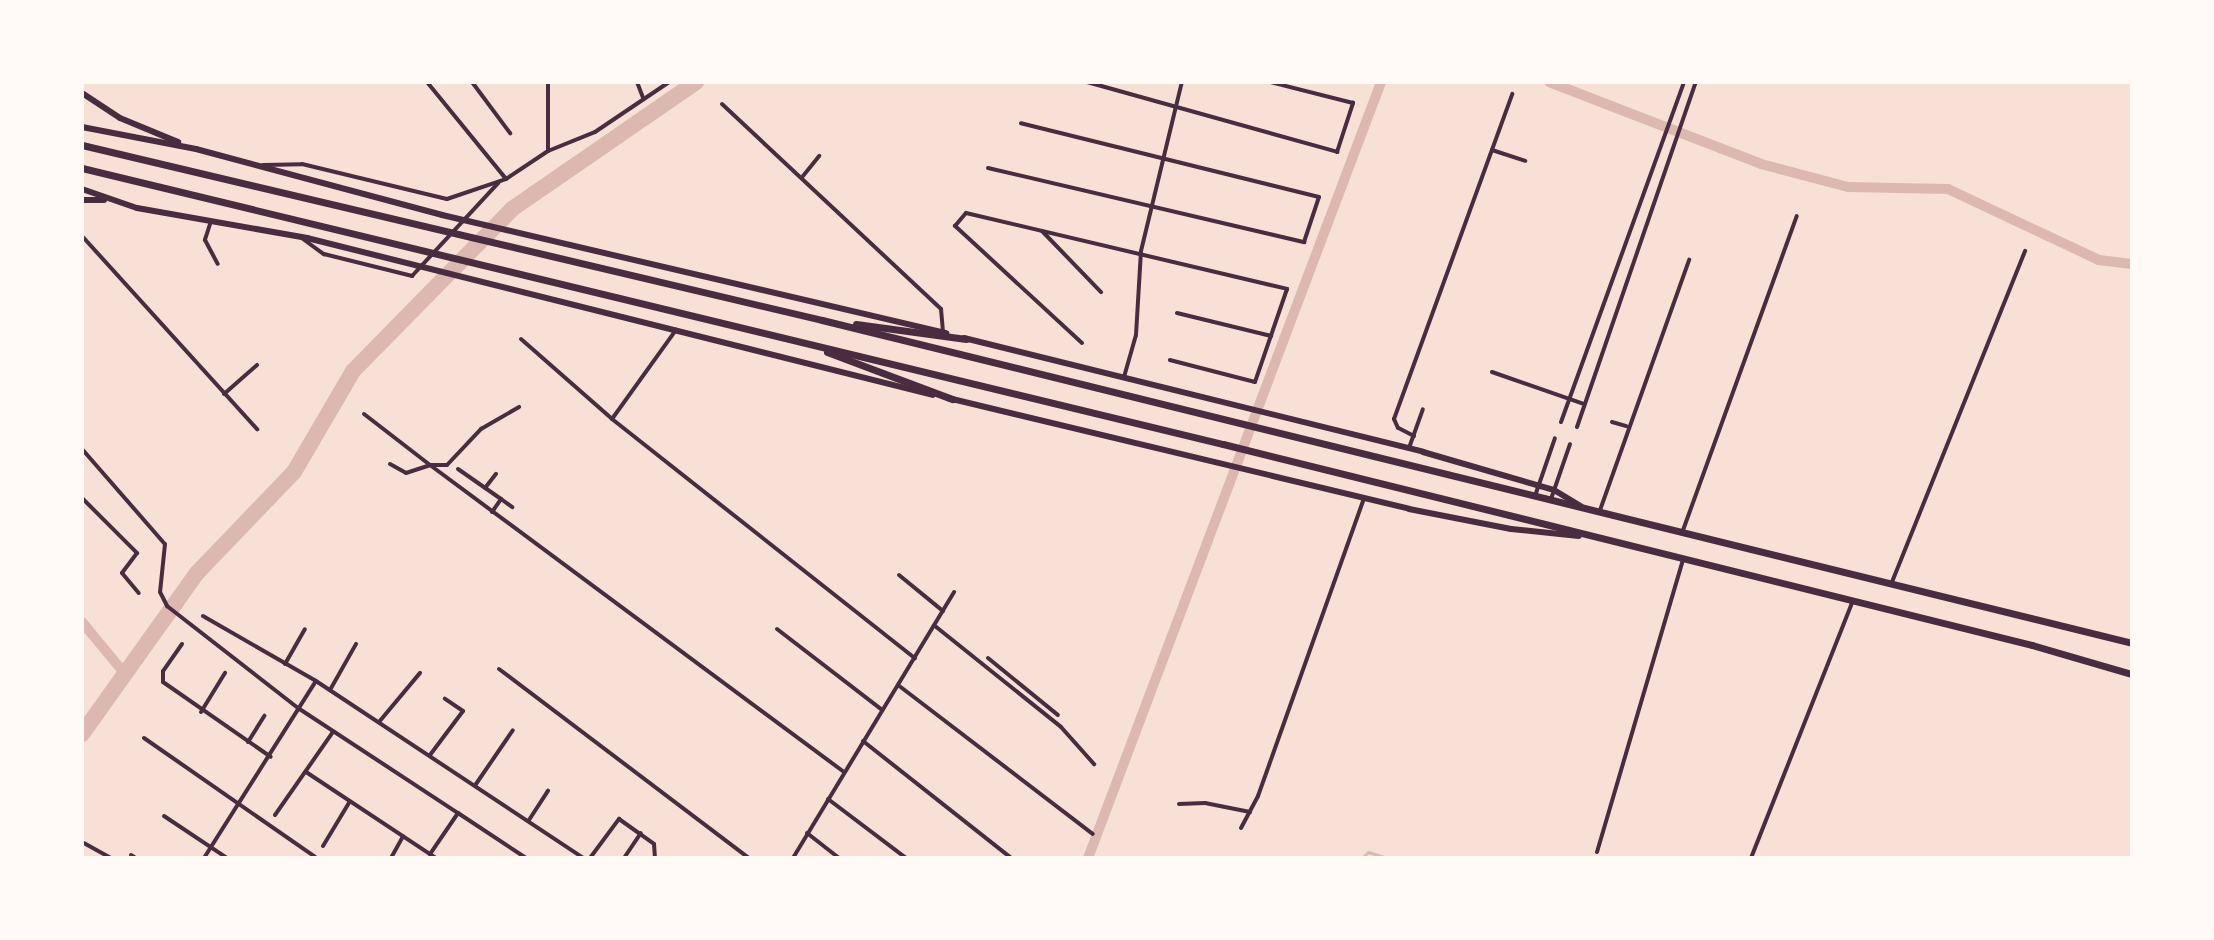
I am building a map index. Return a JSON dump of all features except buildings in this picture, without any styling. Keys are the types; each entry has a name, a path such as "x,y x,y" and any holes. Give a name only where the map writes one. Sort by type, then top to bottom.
{"main road":[{"path":"82,93 120,118 196,149 256,167 565,245 1236,404 1539,485 1554,490 1587,510"},
{"path":"82,127 196,149"},
{"path":"82,145 822,320 1534,499 2132,643"},
{"path":"82,168 1223,444 2132,674"},
{"path":"82,189 111,201"},
{"path":"82,200 111,201 301,237 1364,499 1511,529 1579,536"},
{"path":"822,320 966,339"},
{"path":"799,341 952,399"}],"street":[{"path":"427,82 503,180"},
{"path":"472,82 510,133"},
{"path":"548,82 548,151"},
{"path":"637,82 643,98"},
{"path":"256,167 302,164 433,199 458,197 503,180 548,151 604,127 669,82"},
{"path":"1087,82 1175,110 1337,152 1353,103 1270,82"},
{"path":"1124,377 1136,335 1141,251 1182,82"},
{"path":"1561,422 1684,82"},
{"path":"1577,427 1696,82"},
{"path":"1414,436 1398,428 1394,419 1512,94"},
{"path":"722,104 803,176 941,309 943,333"},
{"path":"988,168 1304,242 1319,197 1021,123"},
{"path":"1492,150 1525,161"},
{"path":"803,176 819,156"},
{"path":"297,177 295,167 302,164"},
{"path":"301,237 324,254 412,276 503,180"},
{"path":"1082,343 955,226 966,213 1141,251 1287,289 1255,382 1170,360"},
{"path":"1682,534 1797,216"},
{"path":"211,221 205,240 218,264"},
{"path":"1040,229 1101,292"},
{"path":"82,236 257,429"},
{"path":"1891,584 2025,251"},
{"path":"1599,513 1626,426 1689,260"},
{"path":"1177,313 1271,336"},
{"path":"612,419 676,329"},
{"path":"521,339 612,419 915,658"},
{"path":"224,394 257,365"},
{"path":"1492,372 1585,404"},
{"path":"390,464 406,473 455,461 481,429 519,407"},
{"path":"1409,449 1423,409"},
{"path":"364,414 844,772"},
{"path":"1612,422 1626,426"},
{"path":"1534,499 1555,438"},
{"path":"1549,502 1570,444"},
{"path":"82,449 165,544 160,587 167,606 298,708 526,858"},
{"path":"458,469 512,507"},
{"path":"485,488 496,474"},
{"path":"82,498 135,551 136,557 122,573 139,593"},
{"path":"492,512 501,499"},
{"path":"1241,828 1250,812 1364,499"},
{"path":"1597,852 1683,559"},
{"path":"899,575 943,611"},
{"path":"793,858 954,592"},
{"path":"1751,858 1853,601"},
{"path":"203,616 316,681 476,784 583,858"},
{"path":"935,626 1061,727 1094,764"},
{"path":"285,664 305,629"},
{"path":"777,629 882,710"},
{"path":"182,644 161,679 201,712 271,757"},
{"path":"330,690 356,644"},
{"path":"988,658 1058,715"},
{"path":"993,673 998,667"},
{"path":"499,669 749,858"},
{"path":"201,712 225,673"},
{"path":"379,722 420,673"},
{"path":"204,858 271,757 316,681"},
{"path":"898,685 1093,834"},
{"path":"430,755 463,711 445,699"},
{"path":"248,742 264,716"},
{"path":"476,784 513,730"},
{"path":"275,815 333,732"},
{"path":"144,738 315,857"},
{"path":"863,741 1011,858"},
{"path":"306,772 436,858"},
{"path":"529,820 548,791"},
{"path":"828,799 906,858"},
{"path":"323,846 350,801"},
{"path":"1179,804 1205,803 1250,812"},
{"path":"430,854 458,813"},
{"path":"164,816 227,858"},
{"path":"590,858 619,819 654,844 655,858"},
{"path":"624,858 641,833"},
{"path":"807,833 839,858"},
{"path":"391,858 403,836"},
{"path":"82,842 111,858"}],"waterway":[{"path":"82,734 197,573 294,472 353,371 512,209 696,82"},
{"path":"1088,858 1381,82"},
{"path":"1549,82 1761,164 1848,187 1948,189 2099,260 2132,264"},
{"path":"82,622 125,674"},
{"path":"1362,858 1368,852 1388,858"}]}
